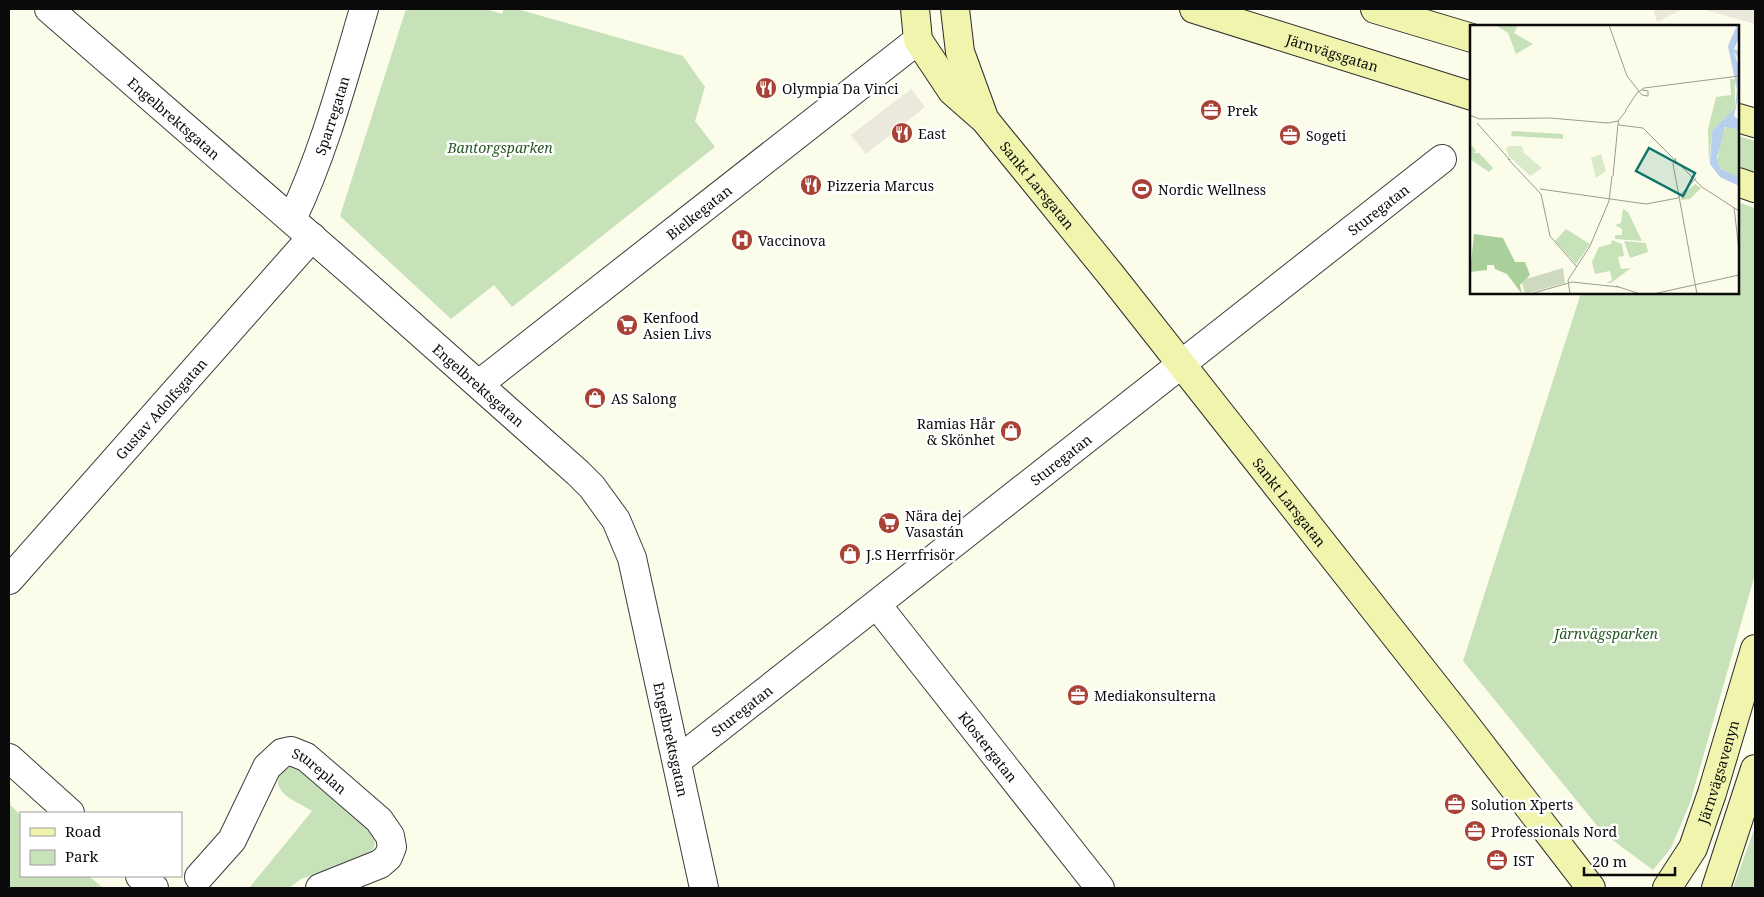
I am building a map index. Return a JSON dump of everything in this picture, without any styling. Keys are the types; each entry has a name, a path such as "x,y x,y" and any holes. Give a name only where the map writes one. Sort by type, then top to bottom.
{"main road":[{"name":"Sankt Larsgatan","path":"955,9 960,52 985,120"},
{"name":"Järnvägsgatan","path":"1194,9 1470,95"},
{"path":"1375,9 1470,37"},
{"name":"Sankt Larsgatan","path":"914,10 918,40 952,91 985,120 1466,724 1591,888"},
{"path":"1739,118 1755,123"},
{"path":"1739,182 1755,188"},
{"name":"Järnvägsavenyn","path":"1667,888 1693,848 1712,793 1755,649"},
{"path":"1716,888 1755,769"}],"street":[{"name":"Engelbrektsgatan","path":"49,9 292,219 479,384 592,487 616,520 632,558 704,888"},
{"name":"Sparregatan","path":"292,219 309,184 319,156 364,9"},
{"name":"Bielkegatan","path":"479,384 918,40"},
{"name":"Sturegatan","path":"677,761 1442,159"},
{"name":"Gustav Adolfsgatan","path":"9,580 312,237"},
{"name":"Klostergatan","path":"877,605 1100,888"},
{"name":"Stureplan","path":"200,877 232,840 267,767 282,753 291,751 306,757 379,820 390,836 392,846 390,852 380,864 320,888"},
{"path":"9,758 69,812"},
{"path":"141,877 154,888"}],"green space":[{"name":"Bantorgsparken","path":"406,9 486,9 502,14 504,9 517,9 683,56 705,87 695,121 715,147 512,307 494,285 451,319 340,216"},
{"path":"1739,136 1755,141 1755,172 1739,166"},
{"name":"Järnvägsparken","path":"1739,202 1755,208 1755,574 1690,803 1671,848 1653,870 1603,833 1463,661 1581,294 1739,294"},
{"path":"290,767 298,767 370,828 375,840 373,850 366,856 301,879 289,888 249,888 312,811 289,798 280,788 278,783 279,777 283,771"},
{"path":"9,804 20,814 20,877 90,877 103,888 9,888"},
{"path":"1755,827 1755,888 1733,888"}],"shaded area":[{"path":"1653,9 1683,9 1657,22"},
{"path":"1702,9 1755,9 1755,24"},
{"path":"911,89 925,107 866,154 851,135"}],"place":[{"name":"Olympia Da Vinci","path":"766,88"},
{"name":"Prek","path":"1211,110"},
{"name":"East","path":"902,133"},
{"name":"Sogeti","path":"1290,135"},
{"name":"Pizzeria Marcus","path":"811,185"},
{"name":"Nordic Wellness","path":"1142,189"},
{"name":"Vaccinova","path":"742,240"},
{"name":"Kenfood Asien Livs","path":"627,325"},
{"name":"AS Salong","path":"595,398"},
{"name":"Ramias Hår & Skönhet","path":"1011,431"},
{"name":"Nära dej Vasastán","path":"889,523"},
{"name":"J.S Herrfrisör","path":"850,554"},
{"name":"Mediakonsulterna","path":"1078,695"},
{"name":"Solution Xperts","path":"1455,804"},
{"name":"Professionals Nord","path":"1475,831"},
{"name":"IST","path":"1497,860"}]}
